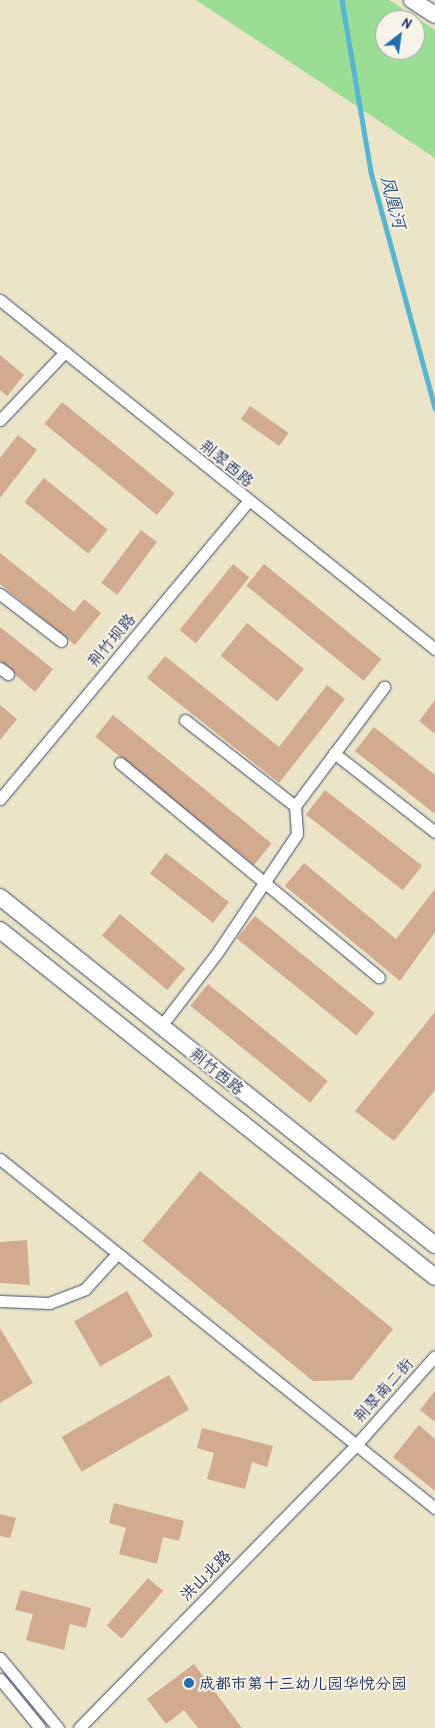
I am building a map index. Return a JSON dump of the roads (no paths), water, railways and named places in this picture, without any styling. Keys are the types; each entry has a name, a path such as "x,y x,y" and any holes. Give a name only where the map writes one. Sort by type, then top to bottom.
{"main road":[{"path":"412,0 435,15"},
{"name":"荆竹西路","path":"0,897 435,1245"},
{"name":"荆竹西路","path":"0,930 435,1278"}],"street":[{"name":"荆翠西路","path":"0,300 248,501 435,649"},
{"path":"0,420 65,352"},
{"name":"荆竹坝路","path":"0,799 248,501"},
{"path":"0,594 61,641"},
{"path":"160,1026 298,834 295,806 384,686"},
{"path":"185,720 295,806"},
{"path":"334,753 435,832"},
{"path":"120,762 266,880 379,977"},
{"path":"0,1158 355,1446 435,1508"},
{"path":"0,1301 48,1303 85,1289 117,1254"},
{"name":"荆翠南二街","path":"355,1446 435,1356"},
{"name":"洪山北路","path":"79,1728 355,1446"},
{"path":"0,1658 58,1728"},
{"path":"0,1679 40,1728"}],"waterway":[{"name":"凤凰河","path":"342,0 371,172 435,408"}],"place":[{"name":"成都市第十三幼儿园华悦分园","path":"189,1683"}]}
